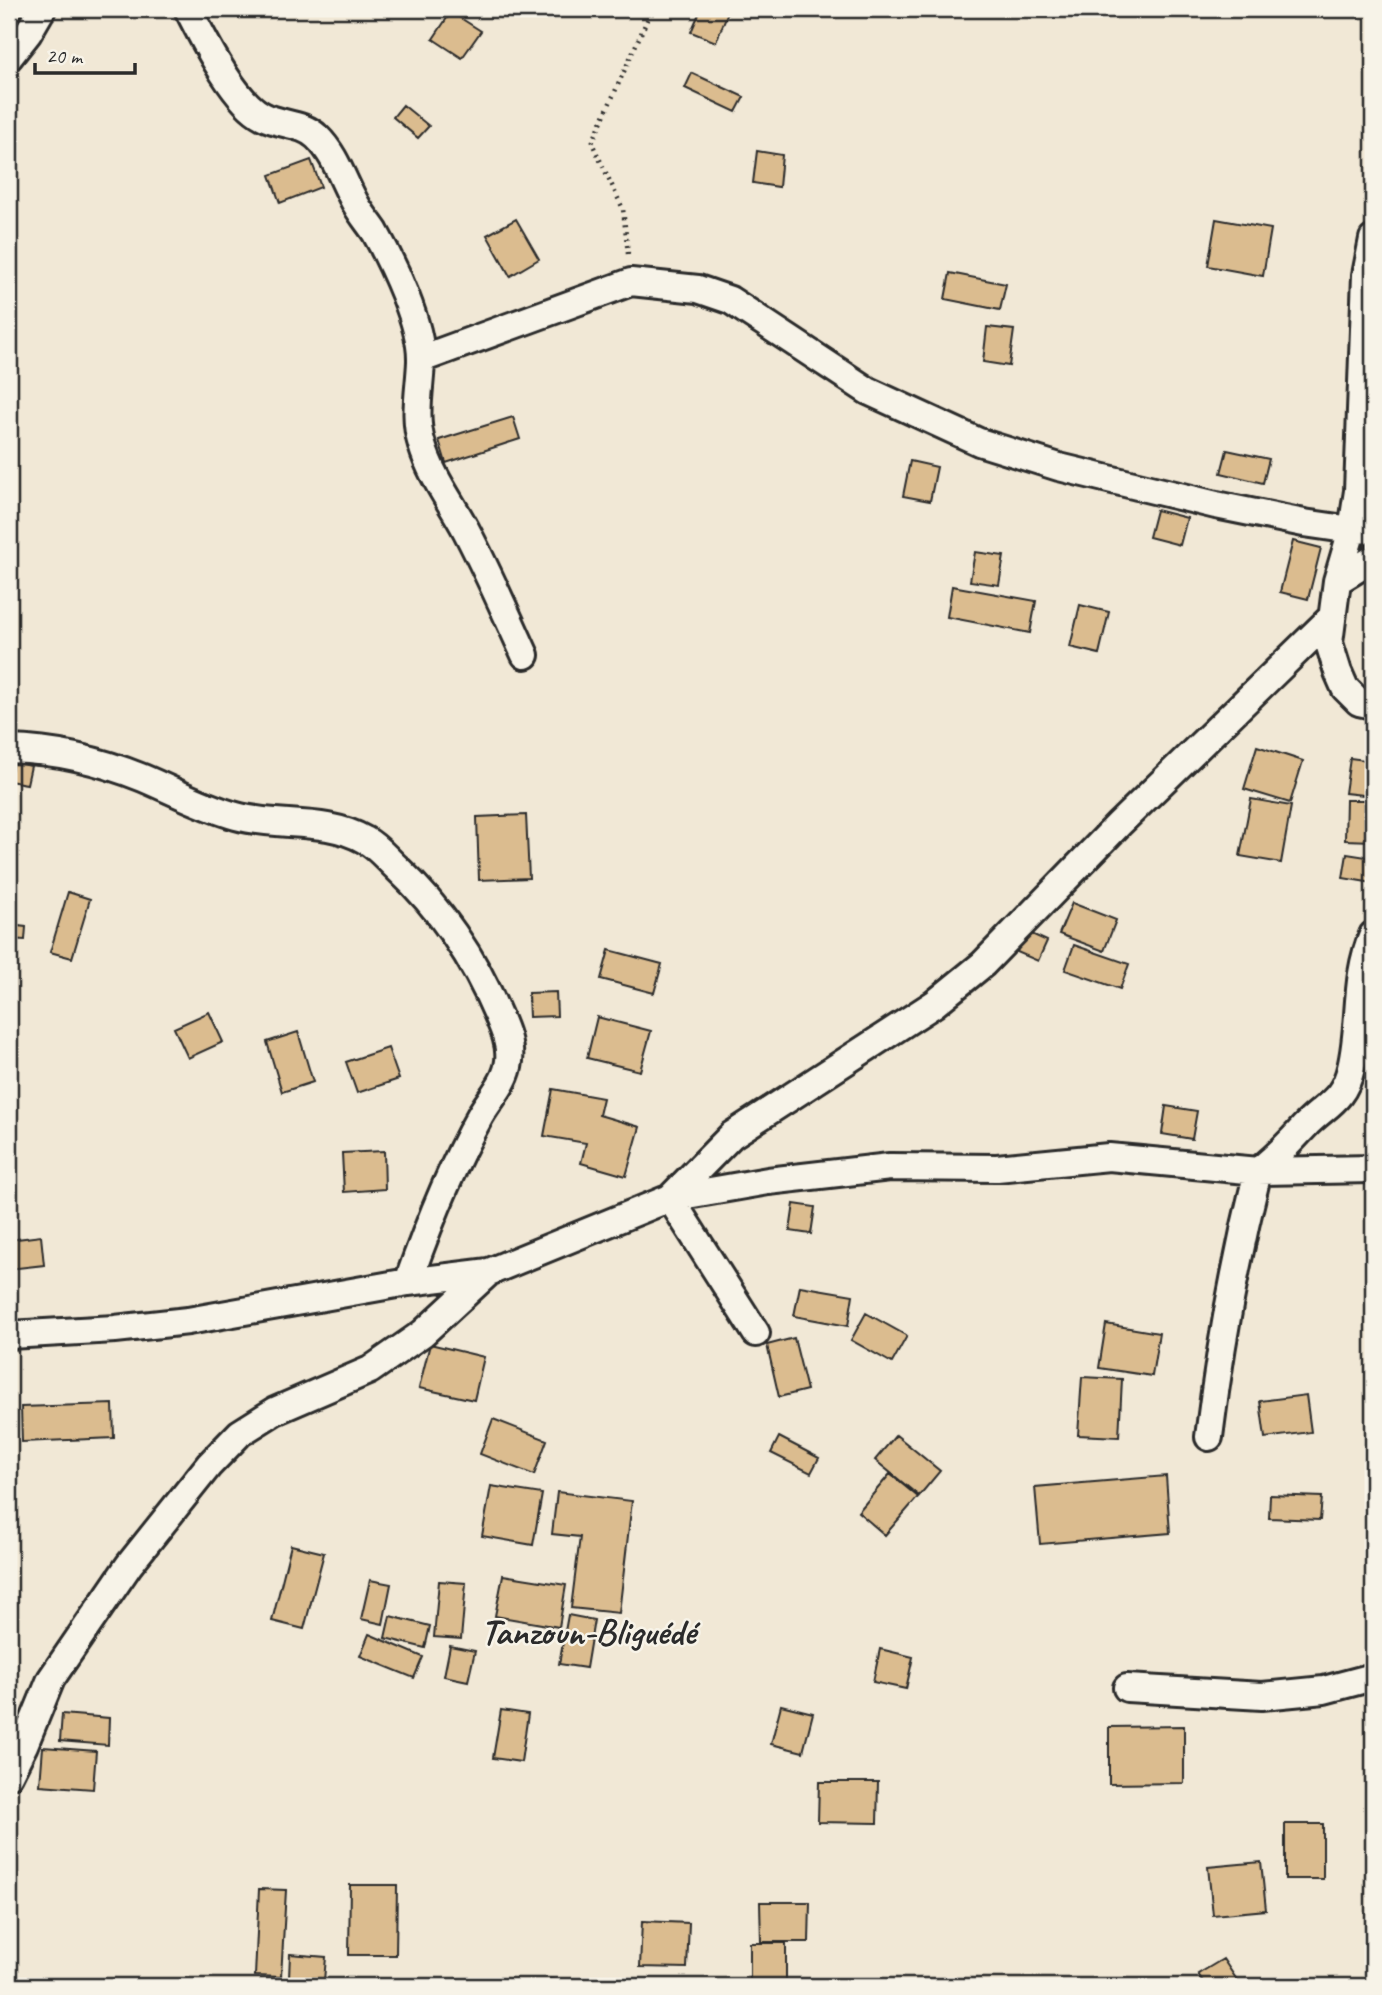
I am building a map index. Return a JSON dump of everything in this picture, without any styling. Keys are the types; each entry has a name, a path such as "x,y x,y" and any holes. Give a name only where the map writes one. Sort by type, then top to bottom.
{"street":[{"path":"9,57 42,9"},
{"path":"188,9 212,54 243,99 263,116 297,126 317,136 374,231 411,309 421,359 417,402 421,443 432,472 467,532 525,654"},
{"path":"1373,239 1366,275 1358,491 1362,530 1337,580 1329,643 1345,688 1359,702 1373,705"},
{"path":"421,359 567,303 631,282 698,289 730,300 868,391 979,442 1059,467 1216,505 1362,530"},
{"path":"1337,580 1373,559"},
{"path":"670,1198 732,1135 934,1004 983,964 1119,824 1332,617"},
{"path":"9,749 77,757 142,778 211,809 239,817 293,821 348,832 367,841 413,883 444,917 464,947 490,996 506,1035 510,1059 505,1077 480,1116 447,1184 408,1282"},
{"path":"1209,1437 1219,1356 1240,1243 1258,1171 1275,1160 1308,1123 1333,1104 1346,1085 1352,1066 1360,972 1373,935"},
{"path":"9,1335 115,1329 188,1321 408,1282 489,1272 670,1198 768,1181 890,1167 997,1168 1109,1157 1258,1171 1373,1169"},
{"path":"670,1198 756,1333"},
{"path":"9,1775 51,1678 130,1565 209,1465 240,1433 275,1411 370,1370 423,1333 489,1272"},
{"path":"1127,1688 1262,1696 1324,1690 1373,1677"}],"path":[{"path":"631,282 623,209 592,143 652,9"}],"building":[{"path":"701,9 729,9 716,42 691,32"},
{"path":"451,12 481,31 462,58 433,39"},
{"path":"692,73 744,97 736,112 685,88"},
{"path":"403,105 429,126 418,138 393,117"},
{"path":"757,151 782,155 779,187 753,183"},
{"path":"311,160 321,187 280,203 270,175"},
{"path":"516,219 539,259 510,276 487,235"},
{"path":"1216,219 1271,229 1263,276 1208,266"},
{"path":"950,273 1006,284 1000,310 945,299"},
{"path":"987,327 1014,330 1009,366 983,362"},
{"path":"513,417 520,439 446,463 439,440"},
{"path":"1227,450 1269,459 1263,483 1221,473"},
{"path":"910,461 937,467 930,501 903,496"},
{"path":"1156,510 1187,518 1180,545 1149,537"},
{"path":"1293,541 1321,548 1308,599 1280,592"},
{"path":"975,552 1004,556 999,585 970,581"},
{"path":"952,586 1036,601 1030,633 947,617"},
{"path":"1080,605 1109,612 1099,654 1070,647"},
{"path":"1257,746 1303,761 1290,803 1244,789"},
{"path":"1350,758 1373,761 1372,796 1345,793"},
{"path":"13,762 31,766 27,784 9,781"},
{"path":"1251,799 1291,806 1281,863 1240,856"},
{"path":"1346,800 1373,800 1373,841 1345,840"},
{"path":"526,815 529,878 479,880 477,817"},
{"path":"1347,854 1373,858 1373,883 1343,878"},
{"path":"68,892 90,899 72,958 50,952"},
{"path":"1072,903 1116,920 1104,951 1059,934"},
{"path":"9,925 26,927 25,940 9,939"},
{"path":"1025,931 1047,941 1038,961 1017,952"},
{"path":"1074,945 1129,964 1120,989 1065,970"},
{"path":"609,950 662,964 654,993 601,979"},
{"path":"556,992 557,1016 529,1017 528,993"},
{"path":"209,1012 223,1042 188,1058 174,1028"},
{"path":"597,1017 651,1031 640,1071 587,1058"},
{"path":"298,1032 313,1082 282,1092 267,1042"},
{"path":"388,1048 399,1079 357,1093 346,1062"},
{"path":"553,1089 603,1098 599,1115 640,1127 626,1176 581,1163 586,1143 544,1136"},
{"path":"1166,1106 1197,1111 1192,1139 1162,1134"},
{"path":"384,1151 385,1189 344,1192 342,1153"},
{"path":"794,1204 815,1207 811,1234 790,1231"},
{"path":"41,1236 44,1265 9,1269 9,1240"},
{"path":"800,1286 853,1295 848,1326 794,1316"},
{"path":"866,1313 907,1336 892,1363 851,1340"},
{"path":"1106,1324 1159,1333 1152,1376 1099,1368"},
{"path":"794,1338 807,1390 779,1397 767,1345"},
{"path":"430,1344 484,1357 474,1400 419,1388"},
{"path":"1082,1377 1122,1379 1119,1437 1078,1435"},
{"path":"1306,1395 1311,1432 1265,1438 1260,1401"},
{"path":"113,1404 114,1438 22,1442 21,1407"},
{"path":"493,1419 547,1440 534,1475 480,1454"},
{"path":"896,1435 940,1471 919,1496 875,1460"},
{"path":"779,1437 819,1458 811,1473 771,1453"},
{"path":"890,1474 918,1497 885,1535 858,1512"},
{"path":"1166,1476 1170,1533 1040,1544 1035,1487"},
{"path":"491,1486 542,1494 533,1545 482,1536"},
{"path":"557,1492 632,1501 619,1613 571,1608 580,1537 552,1534"},
{"path":"1270,1495 1322,1497 1320,1520 1269,1518"},
{"path":"291,1545 324,1553 304,1629 272,1621"},
{"path":"503,1575 566,1585 559,1627 495,1616"},
{"path":"370,1580 391,1584 383,1624 361,1619"},
{"path":"439,1581 466,1583 461,1639 434,1637"},
{"path":"568,1615 594,1620 586,1668 559,1664"},
{"path":"390,1616 430,1626 425,1648 385,1638"},
{"path":"369,1634 423,1657 414,1678 360,1656"},
{"path":"450,1646 475,1651 468,1681 444,1676"},
{"path":"880,1649 913,1657 906,1689 873,1682"},
{"path":"781,1705 813,1713 803,1752 771,1744"},
{"path":"501,1710 528,1714 521,1762 493,1758"},
{"path":"62,1714 109,1718 108,1745 60,1741"},
{"path":"1184,1726 1184,1783 1109,1784 1109,1727"},
{"path":"43,1747 96,1751 93,1789 40,1785"},
{"path":"819,1782 878,1782 877,1823 818,1822"},
{"path":"1285,1824 1323,1824 1323,1879 1285,1879"},
{"path":"1261,1862 1266,1910 1213,1915 1208,1867"},
{"path":"350,1885 397,1885 396,1955 349,1955"},
{"path":"259,1889 286,1890 281,1977 255,1976"},
{"path":"760,1902 810,1902 809,1942 761,1942"},
{"path":"642,1921 689,1923 687,1968 640,1967"},
{"path":"750,1943 786,1943 786,1986 750,1986"},
{"path":"290,1954 326,1957 324,1981 289,1978"},
{"path":"1223,1959 1241,1986 1206,1986 1198,1974"},
{"path":"550,1979 595,1986 549,1986"}],"district":[{"name":"Tanzoun-Bliguédé","path":"588,1631"}]}
